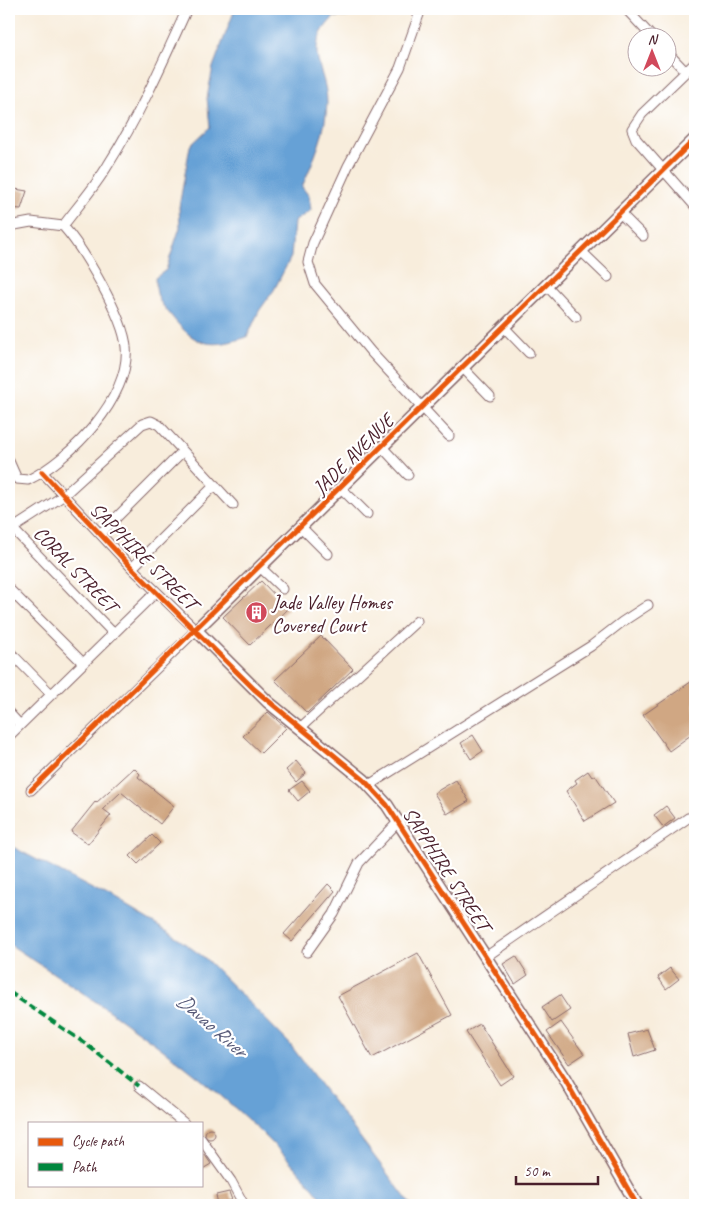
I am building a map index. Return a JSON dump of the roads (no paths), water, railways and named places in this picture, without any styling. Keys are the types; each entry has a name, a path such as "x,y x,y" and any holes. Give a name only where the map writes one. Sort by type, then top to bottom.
{"street":[{"path":"62,226 96,184 120,146 162,64 187,9"},
{"path":"421,9 400,68 348,166 313,243 308,262 315,284 344,322 449,436"},
{"path":"626,9 644,28"},
{"path":"676,62 686,72"},
{"path":"695,62 642,114 632,130 636,139 695,206"},
{"name":"JADE AVENUE","path":"31,790 695,139"},
{"path":"620,213 643,236"},
{"path":"9,226 31,222 62,226 77,243 100,282 124,338 126,363 122,381 101,416 81,439 42,472 28,480 22,480 14,474 9,461"},
{"path":"581,251 608,277"},
{"path":"546,285 576,317"},
{"path":"504,327 529,354"},
{"path":"463,368 490,396"},
{"path":"11,530 64,496 142,424 151,421 158,425 233,505"},
{"path":"382,447 408,475"},
{"path":"100,534 183,451"},
{"name":"SAPPHIRE STREET","path":"42,472 132,568 254,689 369,785 399,821 564,1078 637,1205"},
{"path":"132,568 215,485"},
{"path":"341,488 367,514"},
{"path":"301,527 328,554"},
{"name":"CORAL STREET","path":"11,530 114,634"},
{"path":"260,566 283,589"},
{"path":"9,589 83,664"},
{"path":"9,736 156,592"},
{"path":"369,785 592,646 622,622 648,605"},
{"path":"300,728 417,621"},
{"path":"9,651 52,694"},
{"path":"9,713 20,724"},
{"path":"487,956 688,818 695,817"},
{"path":"307,952 334,914 359,863 399,821"},
{"path":"139,1086 183,1122"},
{"path":"202,1140 231,1181 244,1205"}],"water":[{"path":"235,9 358,9 347,17 334,17 324,29 319,39 317,49 326,91 326,114 319,146 302,187 309,196 311,210 294,222 291,257 274,290 259,311 247,337 215,344 198,340 182,328 160,300 155,278 166,270 180,227 179,207 190,146 210,127 207,98 213,67"},
{"name":"Davao River","path":"9,845 117,902 173,935 205,958 289,1043 411,1205 327,1205 295,1166 220,1095 137,1031 9,944"}],"place":[{"name":"Jade Valley Homes Covered Court","path":"256,613"}]}
